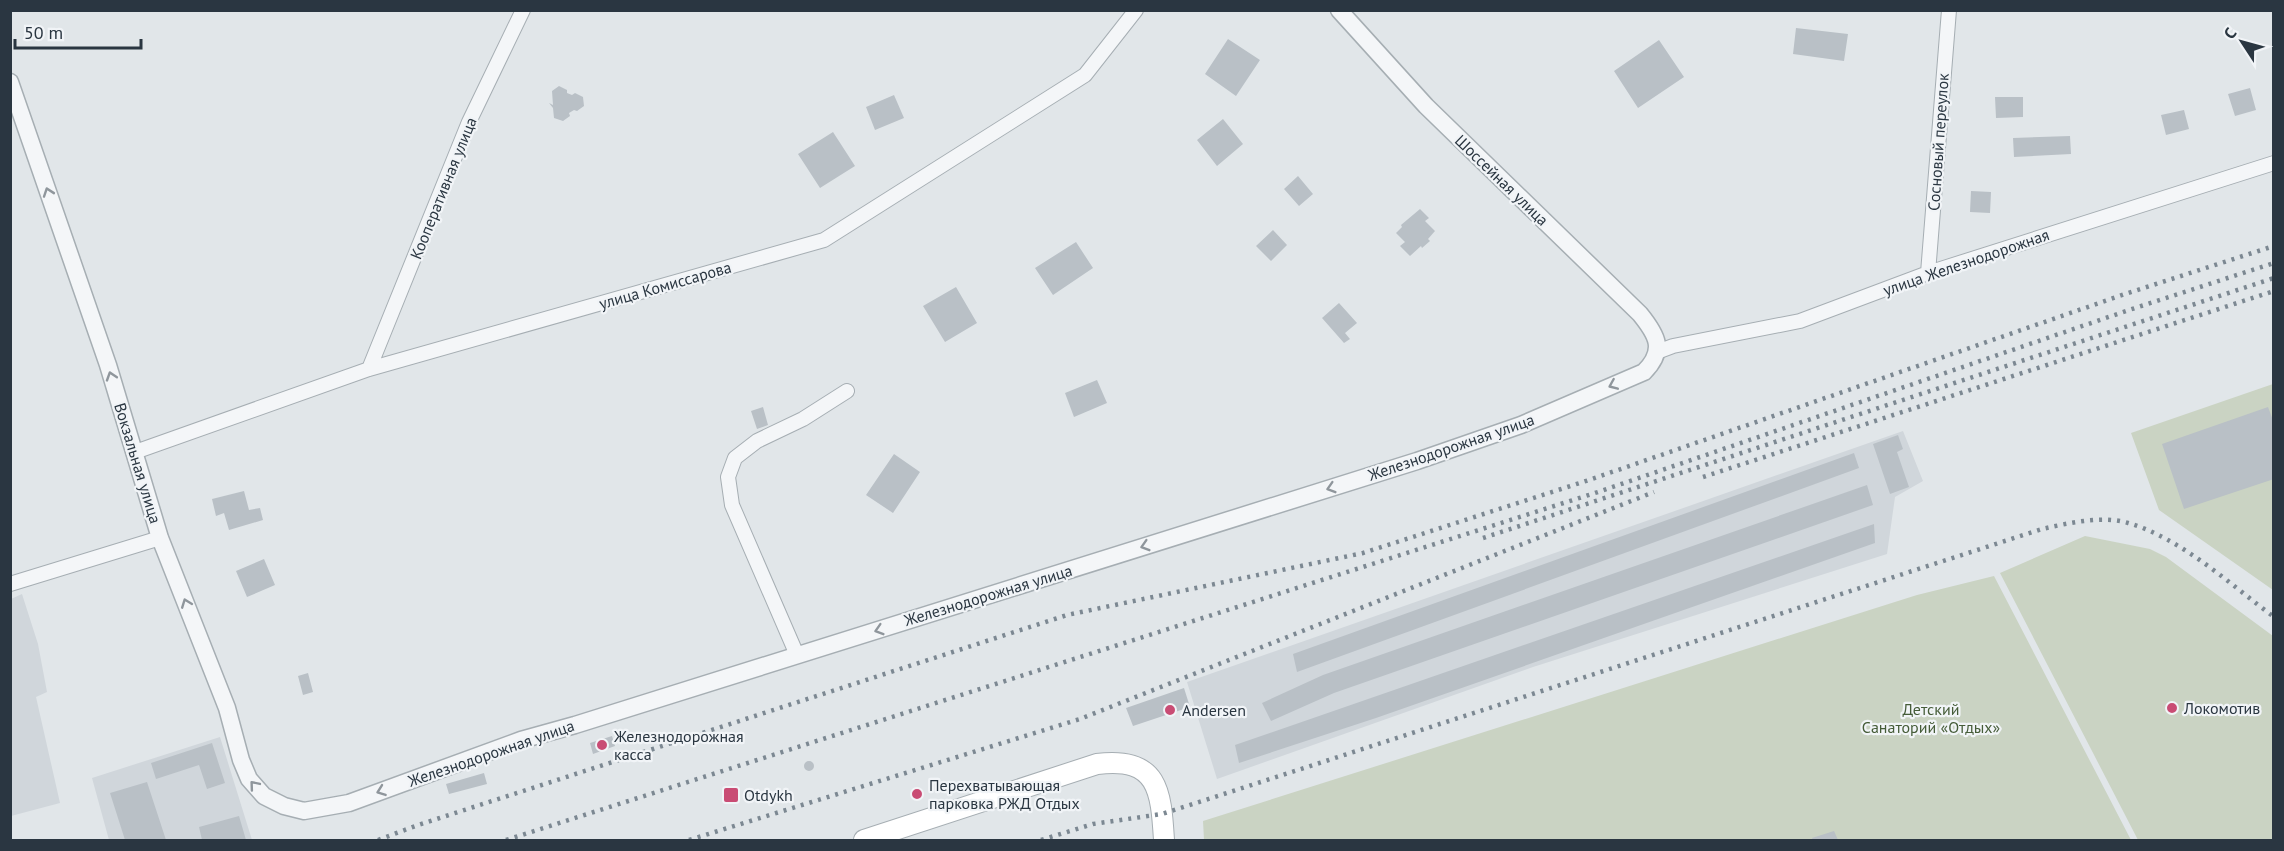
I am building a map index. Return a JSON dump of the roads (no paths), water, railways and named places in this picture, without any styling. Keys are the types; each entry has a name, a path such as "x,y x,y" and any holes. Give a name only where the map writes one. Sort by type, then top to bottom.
{"main road":[{"path":"864,840 1098,764 1114,762 1139,768 1156,785 1160,799 1164,840"}],"street":[{"name":"Кооперативная улица","path":"369,369 469,122 523,10"},
{"name":"улица Комиссарова","path":"135,452 369,369 824,240 1085,75 1136,10"},
{"name":"Шоссейная улица","path":"1339,10 1426,106 1640,314 1656,337 1657,352"},
{"name":"Сосновый переулок","path":"1928,273 1948,10"},
{"name":"Вокзальная улица","path":"10,82 108,365 160,538 227,708 241,760 249,779 264,796 284,806 304,811"},
{"name":"улица Железнодорожная","path":"1657,352 1672,346 1800,321 1928,273 2274,163"},
{"name":"Железнодорожная улица","path":"304,811 349,803 521,740 1417,461 1521,425 1644,372 1652,364 1657,352"},
{"path":"797,655 732,505 728,477 735,458 757,441 803,419 847,391"},
{"path":"10,584 160,538"}],"railway":[{"path":"378,840 418,825 1067,615 1363,553 1589,480 2128,293 2274,246"},
{"path":"506,840 1595,493 2129,310 2274,263"},
{"path":"1483,538 2274,278"},
{"path":"1703,477 2274,291"},
{"path":"689,840 1080,719 1654,492"},
{"path":"1041,840 1093,824 1162,814 2042,529 2074,522 2118,521 2148,530 2205,564 2274,617"}],"place":[{"name":"Локомотив","path":"2172,708"},
{"name":"Andersen","path":"1170,710"},
{"name":"Железнодорожная касса","path":"602,745"},
{"name":"Перехватывающая парковка РЖД Отдых","path":"917,794"},
{"name":"Otdykh","path":"731,795"}],"park label":[{"name":"Детский Санаторий «Отдых»","path":"1931,718"}]}
